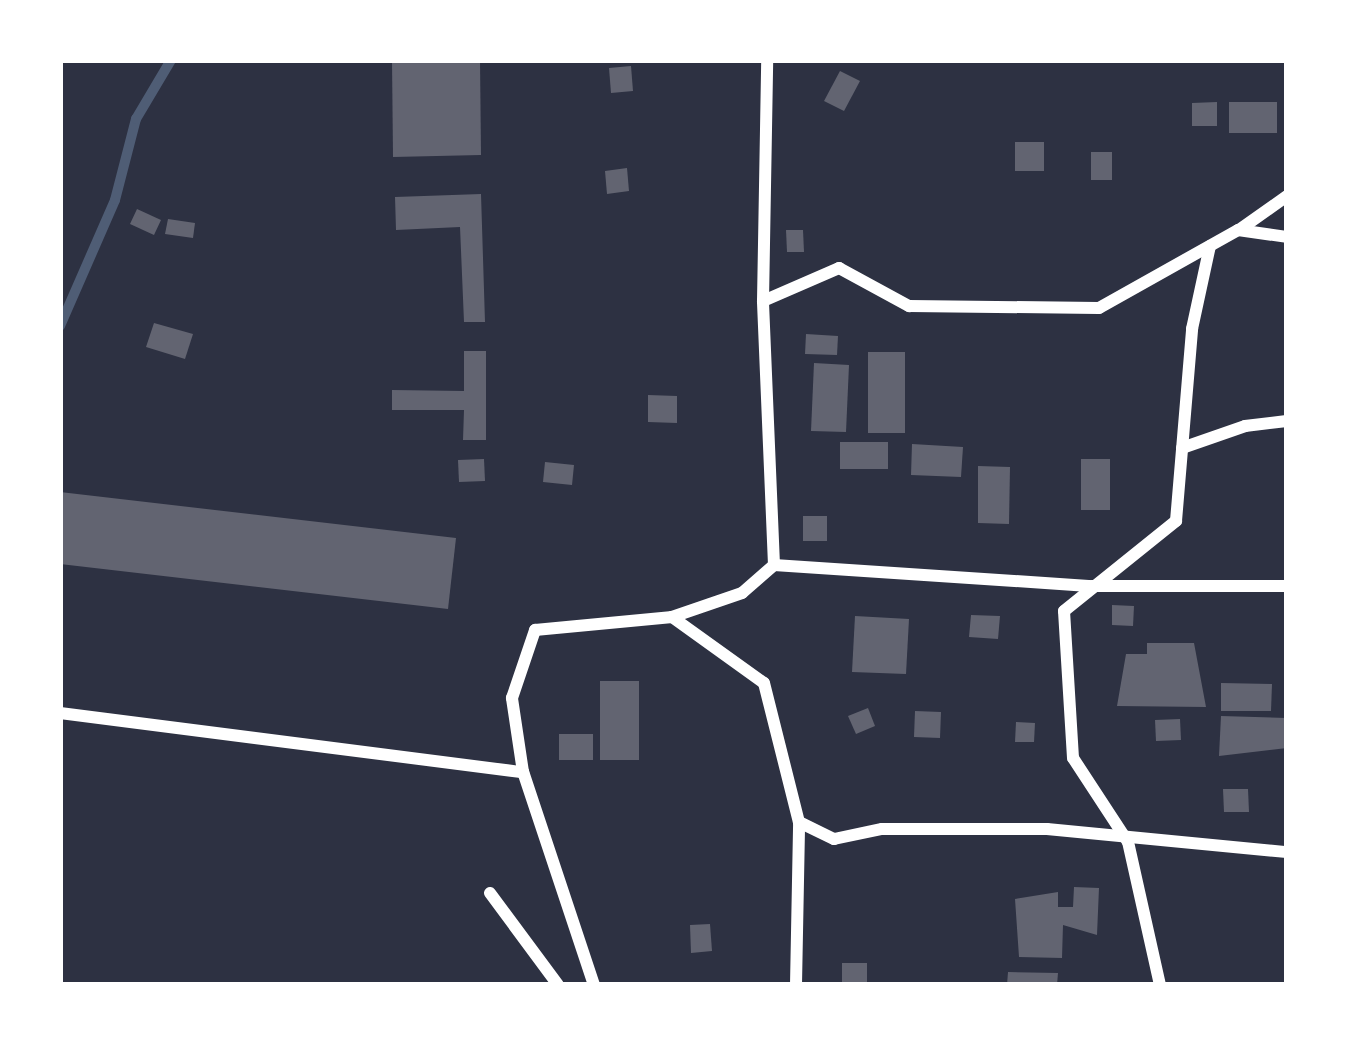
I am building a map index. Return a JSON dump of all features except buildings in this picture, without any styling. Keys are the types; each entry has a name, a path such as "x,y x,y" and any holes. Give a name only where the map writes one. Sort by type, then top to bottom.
{"street":[{"path":"767,60 763,302 774,566"},
{"path":"763,302 839,268 909,306 1099,308 1238,230 1287,196"},
{"path":"1238,230 1287,237"},
{"path":"1160,985 1128,842 1073,758 1064,611 1175,521 1192,328 1210,246"},
{"path":"1182,448 1287,421"},
{"path":"593,985 523,772 512,698 535,630 672,617 742,593 774,566 1093,586 1287,586"},
{"path":"672,617 764,683 799,822 796,985"},
{"path":"60,713 523,772"},
{"path":"799,822 833,839 882,829 1047,829 1128,842 1287,852"},
{"path":"490,893 558,985"}],"waterway":[{"path":"60,326 115,200 136,119 171,60"}]}
